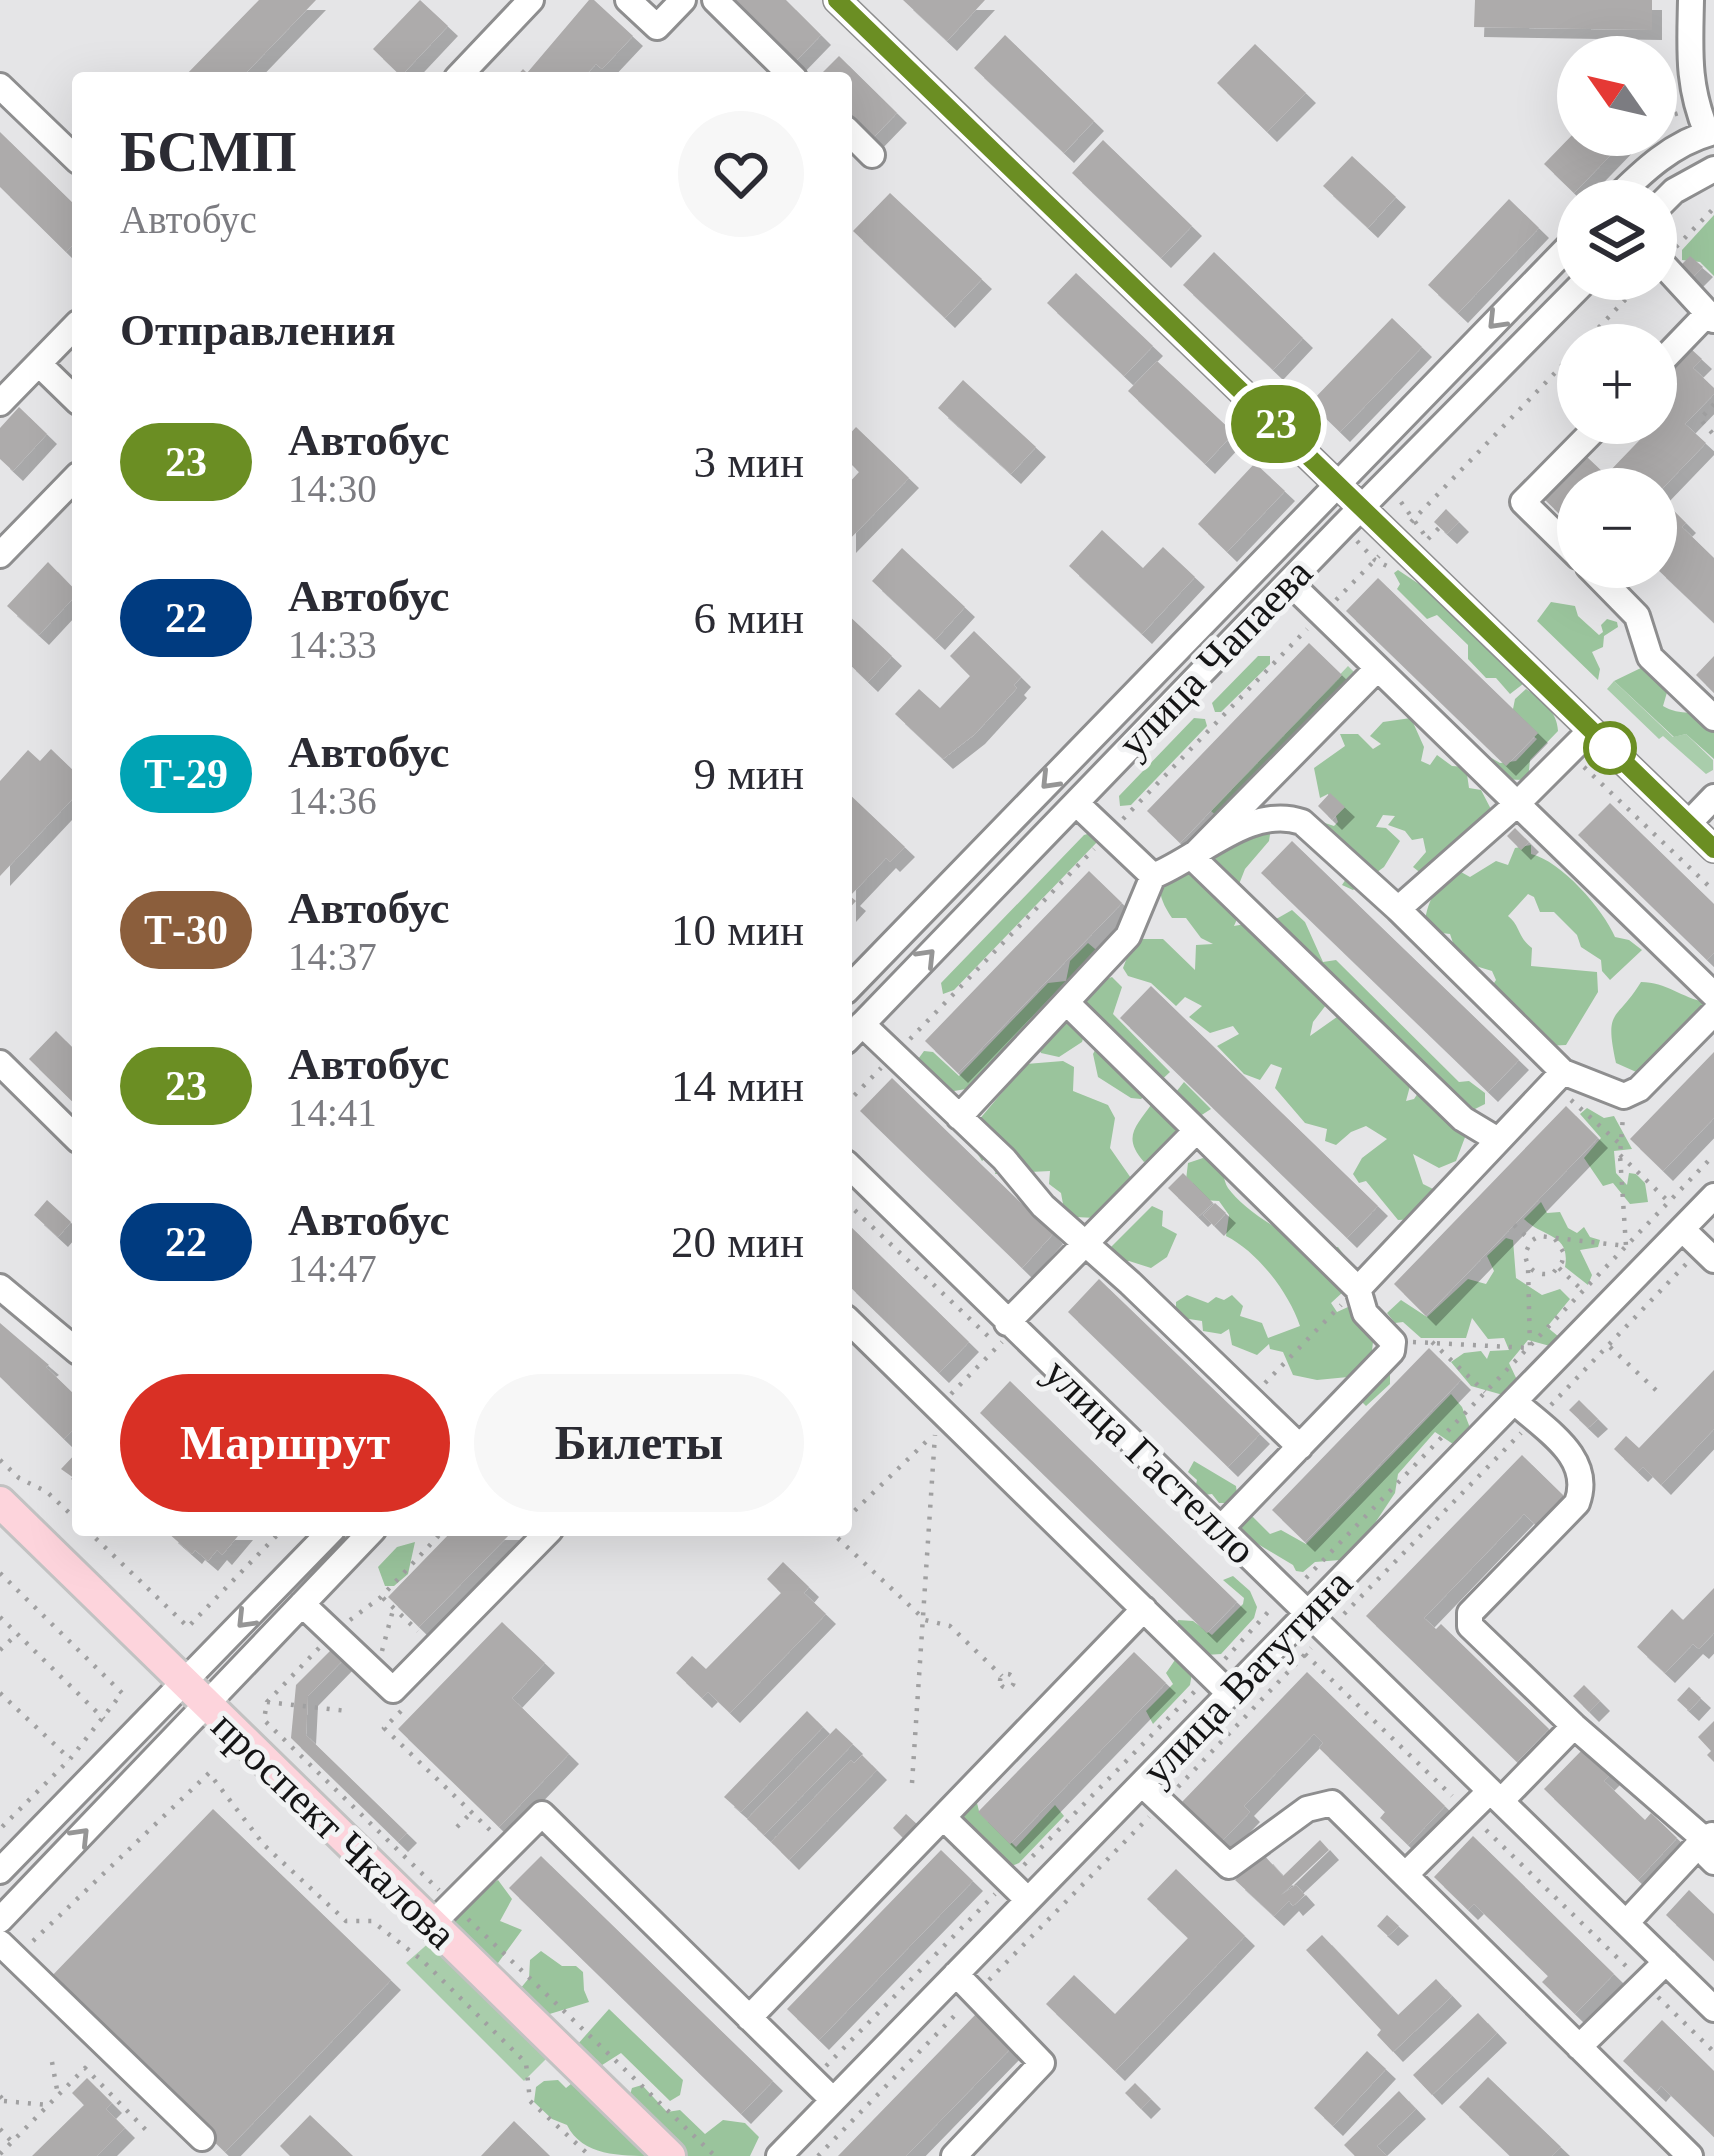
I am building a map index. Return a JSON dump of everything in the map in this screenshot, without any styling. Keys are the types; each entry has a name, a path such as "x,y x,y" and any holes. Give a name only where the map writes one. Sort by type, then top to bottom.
{"main road":[{"name":"проспект Чкалова","path":"0,1502 207,1706 442,1914 670,2156"}],"street":[{"path":"463,72 531,0"},
{"path":"628,0 657,28 683,0"},
{"path":"715,0 788,72"},
{"path":"837,0 1714,849"},
{"path":"1635,180 1654,162 1710,132 1689,76 1691,0"},
{"path":"0,86 72,155"},
{"path":"852,135 872,155"},
{"path":"1677,192 1714,169"},
{"path":"852,985 1557,259"},
{"path":"1677,287 1711,317 1677,348"},
{"name":"улица Чапаева","path":"854,1033 1567,300"},
{"path":"0,403 72,329"},
{"path":"39,364 72,396"},
{"path":"1557,535 1523,502 1580,444"},
{"path":"0,555 72,482"},
{"path":"1288,582 1714,994"},
{"path":"1610,588 1637,616 1651,657 1714,718"},
{"path":"1192,856 1377,669"},
{"path":"1398,909 1592,730"},
{"path":"1688,824 1714,796"},
{"path":"1076,802 1153,876"},
{"path":"959,1117 1128,936 1153,876 1248,824 1291,818 1302,822 1398,909 1558,1077 1624,1096 1639,1089 1714,1013"},
{"path":"1192,856 1463,1119 1498,1140"},
{"path":"1068,1004 1358,1288 1365,1313 1393,1342 1392,1351 1220,1529"},
{"path":"854,1033 894,1055 1004,1159 1043,1206 1300,1447"},
{"path":"0,1063 72,1134"},
{"path":"1358,1288 1558,1077"},
{"path":"1011,1326 1083,1244 1196,1131"},
{"name":"улица Гастелло","path":"852,1169 1714,2009"},
{"name":"улица Ватутина","path":"779,2156 1231,1694 1318,1623 1515,1402 1714,1196"},
{"path":"1682,1229 1707,1254"},
{"path":"0,1287 72,1347"},
{"path":"852,1325 936,1420 1231,1694"},
{"path":"1515,1402 1575,1459 1583,1488 1577,1503 1470,1613 1470,1626 1574,1726 1710,1845 1625,1923"},
{"path":"0,1871 322,1536"},
{"path":"0,1920 367,1536"},
{"path":"302,1604 393,1690 544,1536"},
{"path":"749,2018 1144,1609"},
{"path":"1405,1875 1468,1813 1495,1796 1574,1726"},
{"path":"1142,1784 1229,1866 1307,1809 1332,1803 1579,2047 1677,2152"},
{"path":"442,1914 542,1814 832,2099"},
{"path":"944,1818 1028,1900"},
{"path":"8,1951 202,2138"},
{"path":"1579,2047 1666,1962"},
{"path":"954,2156 1042,2063 956,1974"}],"path":[{"path":"1677,244 1714,208"},
{"path":"1601,324 1623,300"},
{"path":"852,1099 1557,371"},
{"path":"1714,404 1700,418 1714,435"},
{"path":"1386,484 1428,539 1440,527"},
{"path":"1569,752 1714,892"},
{"path":"1558,1077 1620,1144"},
{"path":"1624,1096 1620,1155 1626,1246"},
{"path":"1620,1155 1669,1202"},
{"path":"812,2080 1714,1155"},
{"path":"1514,1225 1531,1241"},
{"path":"1530,1348 1525,1254 1531,1241 1539,1236 1626,1246"},
{"path":"1528,1267 1545,1275 1559,1268 1564,1253 1555,1239"},
{"path":"1162,1804 1306,1654 1318,1623 1707,1254"},
{"path":"1559,1268 1583,1292"},
{"path":"1250,1399 1358,1288"},
{"path":"852,1512 936,1420 1011,1326"},
{"path":"1485,1392 1432,1342 1530,1348"},
{"path":"1609,1346 1658,1392"},
{"path":"912,1783 936,1420"},
{"path":"0,1460 72,1515"},
{"path":"93,1536 188,1627 277,1536"},
{"path":"439,1536 267,1702 264,1720 442,1914 715,2156"},
{"path":"837,1536 925,1620 950,1626 1002,1676"},
{"path":"0,1574 122,1694 70,1759 0,1829"},
{"path":"381,1597 436,1647"},
{"path":"376,1674 393,1608"},
{"path":"0,1618 104,1719"},
{"path":"0,1650 16,1634"},
{"path":"1306,1654 1714,2052"},
{"path":"0,1693 70,1759"},
{"path":"411,1700 384,1729 490,1832"},
{"path":"267,1702 347,1711"},
{"path":"8,1951 209,1773 263,1845 346,1922 372,1921 423,1961 526,2063 530,2101 590,2156"},
{"path":"457,1827 471,1812"},
{"path":"52,2062 58,2095"},
{"path":"0,2154 85,2068 147,2131"},
{"path":"2,2101 48,2105"},
{"path":"0,2129 12,2142"}],"green space":[{"path":"1714,215 1714,276 1700,262 1682,260 1682,250"},
{"path":"1398,570 1422,586 1429,585 1523,684 1510,694 1496,678 1486,678 1468,659 1468,645 1437,615 1427,619 1397,589 1400,584 1394,573"},
{"path":"1551,602 1575,606 1578,616 1599,635 1607,619 1617,622 1618,627 1604,636 1603,647 1592,652 1600,669 1598,680 1537,621"},
{"path":"1258,656 1270,656 1270,664 1221,712 1215,712 1212,703"},
{"path":"1348,666 1356,674 1221,820 1211,811"},
{"path":"1645,666 1668,689 1663,706 1714,722 1714,759 1686,734 1674,737 1614,681"},
{"path":"1614,681 1673,737 1686,734 1713,760 1713,770 1706,774 1663,736 1659,739 1607,689"},
{"path":"1526,689 1548,706 1558,731 1530,760 1528,780 1488,779 1481,760 1488,756 1500,763 1516,761 1537,739 1511,719 1515,699"},
{"path":"1194,718 1205,719 1207,726 1131,805 1120,806 1119,796"},
{"path":"1411,718 1424,747 1421,761 1430,765 1437,755 1452,766 1466,767 1469,788 1481,790 1494,815 1427,878 1413,867 1426,852 1423,838 1412,840 1405,831 1388,825 1395,816 1383,815 1376,827 1386,828 1400,841 1384,867 1353,890 1342,885 1348,876 1311,826 1319,821 1334,826 1338,822 1328,794 1320,798 1314,768 1345,746 1340,734 1358,734 1373,749 1381,744 1370,736 1383,722"},
{"path":"1271,828 1269,841 1245,869 1232,902 1240,912 1234,926 1278,918 1292,910 1305,922 1323,962 1336,960 1459,1082 1469,1081 1485,1093 1485,1104 1465,1114 1323,979 1326,1005 1313,1022 1310,1036 1344,1012 1413,1075 1406,1101 1420,1090 1467,1132 1456,1161 1439,1168 1413,1154 1423,1184 1439,1192 1434,1218 1398,1220 1366,1181 1359,1183 1353,1174 1362,1158 1387,1139 1366,1126 1336,1145 1325,1141 1327,1129 1305,1123 1275,1088 1282,1068 1271,1064 1260,1080 1244,1074 1217,1046 1239,1034 1233,1026 1210,1033 1189,1017 1202,1006 1185,997 1176,1006 1151,983 1128,976 1123,968 1134,939 1163,939 1195,970 1196,945 1213,944 1201,938 1186,918 1172,918 1167,911 1160,884 1167,862"},
{"path":"1094,832 1099,840 954,990 943,994 941,983 1084,835"},
{"path":"1531,845 1531,854 1555,866 1580,888 1615,937 1642,950 1610,980 1602,971 1601,960 1581,947 1577,935 1554,912 1540,912 1534,897 1528,894 1508,916 1532,948 1531,966 1597,972 1598,992 1566,1045 1546,1046 1535,1038 1528,1020 1516,1018 1492,986 1496,980 1492,971 1469,964 1463,952 1455,949 1450,934 1425,931 1429,904 1445,882 1461,872 1470,877 1496,861 1508,865 1515,848"},
{"path":"1088,943 1101,954 1092,968 1104,980 1112,977 1122,987 1113,1014 1170,1072 1141,1099 1131,1098 1098,1077 1093,1054 1108,1026 1085,1032 1082,1042 1059,1057 1041,1053 1037,1045 1048,1006 1020,1031 977,1107 966,1089 948,1092 916,1062 924,1051 933,1052 959,1076 1048,983 1066,981 1070,961"},
{"path":"1641,982 1705,1002 1706,1009 1643,1075 1616,1063 1611,1032 1615,1017"},
{"path":"1063,1061 1074,1067 1073,1091 1108,1105 1115,1118 1110,1148 1140,1191 1096,1218 1075,1217 1063,1204 1061,1193 1049,1184 1050,1171 995,1174 1003,1144 982,1161 974,1148 978,1121 1026,1064"},
{"path":"1184,1082 1211,1109 1180,1129 1168,1153 1144,1162 1133,1145 1137,1125 1153,1102 1172,1097"},
{"path":"1587,1108 1604,1118 1614,1116 1632,1149 1614,1151 1616,1173 1627,1185 1629,1173 1636,1174 1645,1183 1648,1202 1630,1204 1613,1183 1603,1186 1584,1158 1601,1138 1580,1114"},
{"path":"1203,1158 1218,1161 1228,1188 1263,1219 1310,1243 1338,1247 1350,1263 1356,1280 1331,1303 1337,1312 1348,1307 1356,1310 1373,1342 1371,1360 1390,1371 1390,1384 1366,1406 1348,1388 1353,1384 1348,1377 1317,1380 1293,1375 1283,1352 1270,1349 1269,1344 1257,1355 1232,1345 1229,1329 1221,1334 1203,1331 1202,1321 1176,1317 1176,1302 1187,1295 1208,1303 1232,1295 1243,1306 1240,1316 1262,1323 1268,1338 1300,1326 1271,1275 1250,1252 1226,1236 1229,1215 1219,1201 1202,1200 1186,1180 1188,1163"},
{"path":"1541,1202 1547,1213 1560,1212 1568,1228 1577,1233 1584,1227 1590,1237 1600,1240 1598,1247 1580,1250 1592,1275 1588,1285 1565,1267 1560,1242 1524,1219"},
{"path":"1152,1206 1163,1211 1162,1226 1177,1234 1167,1257 1151,1268 1121,1263 1107,1251"},
{"path":"1506,1238 1513,1240 1516,1278 1542,1295 1560,1289 1570,1299 1547,1327 1559,1337 1550,1346 1528,1340 1509,1363 1518,1382 1503,1395 1471,1386 1451,1362 1464,1353 1481,1351 1487,1359 1490,1351 1509,1350 1504,1338 1488,1339 1472,1318 1466,1338 1421,1338 1387,1313 1401,1300 1427,1317 1468,1279 1486,1284 1494,1271 1487,1256"},
{"path":"1451,1394 1472,1433 1463,1443 1453,1444 1435,1432 1398,1474 1395,1493 1369,1532 1340,1560 1315,1562 1303,1572 1296,1571 1246,1537 1239,1527 1244,1518 1253,1517 1270,1534 1281,1530 1306,1544"},
{"path":"1194,1461 1236,1486 1237,1494 1229,1503 1219,1503 1212,1494 1204,1495 1195,1488 1197,1480 1188,1472"},
{"path":"415,1542 408,1574 394,1586 385,1586 378,1567 397,1547"},
{"path":"1233,1576 1250,1591 1257,1607 1254,1618 1221,1654 1206,1655 1174,1633 1178,1620 1193,1621 1212,1635 1243,1604 1244,1598 1223,1580"},
{"path":"1175,1660 1192,1673 1190,1685 1153,1724 1146,1711 1173,1684 1166,1673"},
{"path":"976,1799 979,1811 1016,1847 1055,1805 1064,1816 1019,1863 1009,1867 983,1849 966,1856 953,1848 950,1803"},
{"path":"498,1880 512,1899 500,1921 522,1930 498,1963 485,1960 449,1924 452,1911"},
{"path":"431,1941 547,2058 524,2081 406,1963"},
{"path":"541,1951 562,1966 576,1966 583,1972 589,2002 543,2016 520,1989 529,1978 530,1960"},
{"path":"609,2009 683,2080 680,2095 670,2101 621,2053 599,2067 577,2045"},
{"path":"577,2079 653,2156 592,2148 534,2102 536,2087 544,2081 558,2080 566,2088"},
{"path":"642,2085 667,2112 680,2110 705,2134 723,2120 745,2123 759,2137 750,2156 686,2156 629,2098 632,2088"}],"building":[{"path":"259,0 316,0 247,72 189,72"},
{"path":"420,0 448,26 405,72 397,72 373,49"},
{"path":"589,0 633,36 602,69 596,64 589,72 528,72"},
{"path":"723,0 786,0 821,35 790,67"},
{"path":"903,0 985,0 947,41"},
{"path":"1475,0 1652,0 1652,30 1474,27"},
{"path":"1005,35 1094,121 1064,153 974,68"},
{"path":"1255,44 1306,93 1267,132 1217,83"},
{"path":"839,56 897,113 868,143 852,128 852,72 823,72"},
{"path":"0,132 72,202 72,246 66,252 0,187"},
{"path":"1103,140 1192,226 1161,258 1072,173"},
{"path":"1557,151 1557,156 1610,156 1587,180 1561,180 1544,164"},
{"path":"1352,156 1396,197 1368,228 1323,186"},
{"path":"890,193 982,279 945,318 853,231"},
{"path":"1509,199 1539,228 1458,313 1428,285"},
{"path":"1214,252 1303,338 1273,370 1183,285"},
{"path":"1690,256 1703,267 1691,279 1679,267"},
{"path":"1076,273 1153,346 1124,376 1047,303"},
{"path":"1392,318 1422,347 1340,432 1310,403"},
{"path":"1690,348 1702,359 1693,368 1714,388 1714,394 1685,424 1706,443 1677,473 1677,468 1613,468 1635,444 1677,444 1677,361"},
{"path":"1157,361 1234,433 1205,464 1128,391"},
{"path":"963,380 1036,447 1011,474 938,408"},
{"path":"19,407 47,434 13,471 0,459 0,428"},
{"path":"856,427 909,478 852,537 852,480 859,472 852,465"},
{"path":"1586,456 1599,468 1574,468"},
{"path":"1255,463 1285,491 1227,552 1198,524"},
{"path":"1557,486 1557,512 1544,499"},
{"path":"1446,509 1459,522 1447,534 1434,522"},
{"path":"1677,514 1686,523 1682,527 1714,558 1714,623 1677,588"},
{"path":"1102,530 1143,568 1163,547 1195,577 1142,634 1069,566"},
{"path":"902,548 965,607 935,640 872,581"},
{"path":"48,562 72,587 72,599 39,635 7,606"},
{"path":"1378,578 1538,733 1506,766 1346,611"},
{"path":"852,619 892,656 868,682 852,667"},
{"path":"974,631 1021,677 1014,685 1017,688 975,734 943,759 895,714 919,689 940,708 970,676 950,656"},
{"path":"1309,643 1342,675 1180,843 1147,811"},
{"path":"1714,656 1714,693 1696,675"},
{"path":"51,749 72,769 72,799 0,876 0,781 28,750 40,761"},
{"path":"1330,793 1345,807 1332,820 1318,806"},
{"path":"852,797 905,847 890,862 886,858 852,894"},
{"path":"1610,803 1714,904 1714,953 1707,960 1578,835"},
{"path":"1515,828 1529,842 1521,850 1507,836"},
{"path":"1292,841 1519,1060 1488,1092 1261,873"},
{"path":"1089,871 1122,903 958,1073 925,1041"},
{"path":"1151,986 1378,1206 1347,1238 1120,1018"},
{"path":"56,1031 72,1047 72,1101 29,1059"},
{"path":"1714,1052 1714,1118 1663,1171 1630,1139"},
{"path":"892,1078 1053,1234 1022,1268 860,1111"},
{"path":"1566,1106 1598,1138 1426,1316 1394,1284"},
{"path":"1183,1173 1213,1203 1198,1217 1168,1188"},
{"path":"47,1200 71,1222 58,1237 34,1215"},
{"path":"1215,1203 1226,1213 1214,1226 1203,1215"},
{"path":"852,1228 969,1342 939,1373 852,1289"},
{"path":"1099,1279 1260,1434 1228,1467 1068,1312"},
{"path":"0,1323 49,1365 46,1367 72,1392 72,1431 64,1439 0,1377"},
{"path":"1429,1348 1461,1380 1305,1542 1272,1510"},
{"path":"1714,1370 1714,1429 1661,1485 1643,1467 1638,1472 1614,1449 1626,1436 1639,1448"},
{"path":"1010,1381 1237,1602 1207,1633 980,1413"},
{"path":"1579,1400 1598,1419 1588,1428 1569,1410"},
{"path":"1522,1455 1565,1497 1537,1526 1524,1514 1424,1618 1436,1629 1441,1624 1549,1729 1517,1762 1366,1616"},
{"path":"72,1457 72,1477 61,1469"},
{"path":"171,1536 238,1536 222,1555 217,1550 208,1561 195,1550 192,1554"},
{"path":"447,1536 508,1536 419,1627 388,1597"},
{"path":"783,1562 809,1587 804,1593 826,1614 730,1713 708,1692 702,1698 676,1673 692,1656 706,1669 781,1593 767,1579"},
{"path":"1714,1588 1714,1633 1699,1649 1693,1644 1665,1673 1637,1647 1672,1609 1683,1620"},
{"path":"502,1622 545,1663 512,1698 569,1754 499,1827 398,1729"},
{"path":"334,1647 345,1658 308,1696 306,1735 407,1833 398,1842 291,1738 296,1685"},
{"path":"1134,1652 1166,1683 1010,1844 978,1812"},
{"path":"1307,1672 1445,1806 1408,1845 1380,1818 1385,1812 1319,1748 1323,1743 1314,1734 1244,1806 1250,1812 1222,1841 1182,1802"},
{"path":"1584,1685 1600,1701 1589,1712 1573,1696"},
{"path":"1689,1687 1701,1698 1689,1711 1677,1700"},
{"path":"807,1711 823,1727 741,1812 724,1797"},
{"path":"1714,1721 1714,1762 1698,1737"},
{"path":"836,1728 853,1744 764,1835 747,1819"},
{"path":"1584,1748 1611,1774 1604,1781 1645,1820 1651,1813 1677,1838 1638,1880 1544,1789"},
{"path":"862,1755 877,1770 789,1860 771,1842 851,1760 854,1763"},
{"path":"213,1809 391,1980 225,2152 47,1981"},
{"path":"906,1814 919,1826 905,1840 893,1828"},
{"path":"1473,1836 1614,1974 1575,2014 1542,1982 1548,1976 1474,1904 1468,1910 1434,1877"},
{"path":"1320,1840 1329,1850 1281,1895 1296,1885 1305,1895 1293,1906 1289,1901 1274,1916 1235,1880 1263,1854 1283,1876"},
{"path":"941,1850 973,1881 819,2040 787,2009"},
{"path":"541,1856 773,2081 741,2114 509,1888"},
{"path":"1176,1869 1245,1936 1115,2071 1046,2004 1074,1975 1115,2014 1188,1938 1147,1899"},
{"path":"1689,1890 1714,1914 1714,1961 1666,1915"},
{"path":"1387,1915 1399,1926 1388,1936 1377,1926"},
{"path":"1322,1935 1398,2015 1436,1979 1452,1996 1393,2052 1377,2035 1381,2030 1306,1950"},
{"path":"977,2013 1012,2047 906,2156 838,2156"},
{"path":"1478,2013 1497,2033 1432,2095 1413,2075"},
{"path":"1662,2020 1714,2071 1714,2137 1661,2086 1656,2092 1623,2061"},
{"path":"1367,2051 1386,2069 1333,2126 1314,2108"},
{"path":"1488,2077 1561,2147 1552,2156 1510,2156 1459,2107"},
{"path":"87,2078 112,2103 106,2109 125,2128 97,2156 32,2156 84,2105 72,2093"},
{"path":"1135,2083 1151,2099 1141,2109 1125,2093"},
{"path":"1399,2091 1416,2109 1377,2146 1387,2156 1355,2156 1344,2145"},
{"path":"310,2115 353,2156 290,2156 280,2146"},
{"path":"514,2121 550,2156 481,2156"}],"bus line":[{"name":"23","path":"837,0 1714,849"}]}
